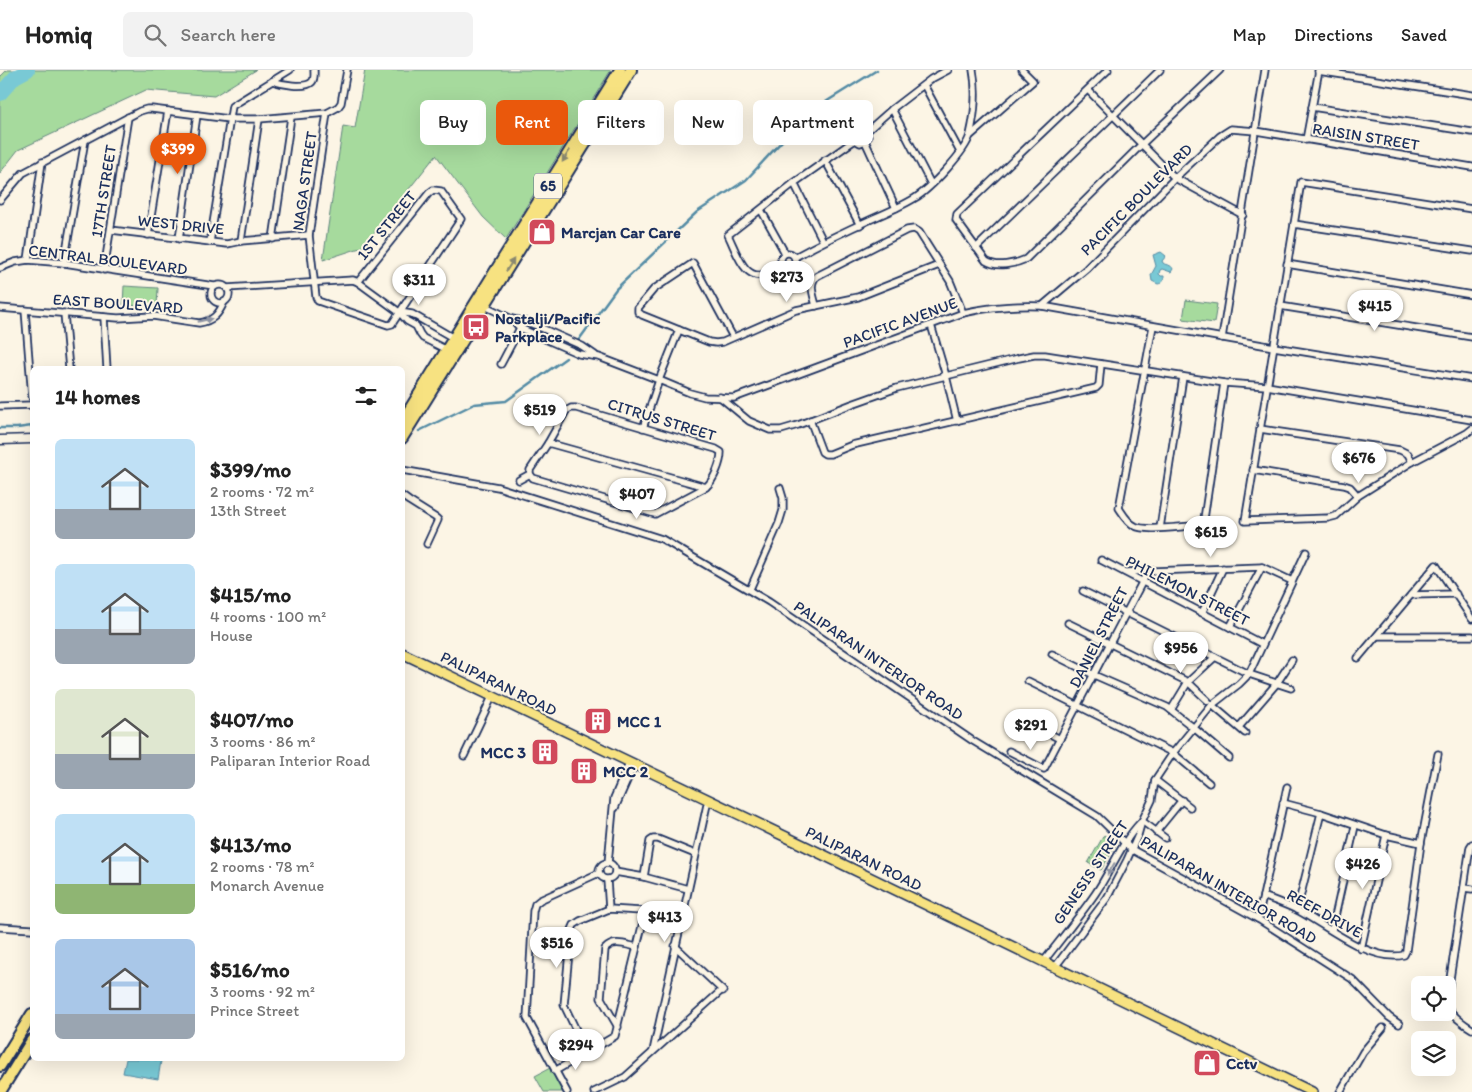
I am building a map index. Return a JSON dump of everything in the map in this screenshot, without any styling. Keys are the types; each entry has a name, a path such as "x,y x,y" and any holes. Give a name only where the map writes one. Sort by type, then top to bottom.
{"highway":[{"name":"65","path":"405,418 458,341 620,70"},
{"name":"65","path":"480,304 631,70"},
{"name":"65","path":"405,433 451,352"},
{"path":"0,1066 30,1017"},
{"path":"0,1092 30,1043"}],"main road":[{"path":"0,440 30,439"},
{"name":"PALIPARAN ROAD","path":"405,654 1044,961 1312,1092"}],"street":[{"path":"210,242 231,110 234,104 290,70"},
{"path":"272,81 286,85 307,84 312,82 314,70"},
{"path":"0,200 23,173 128,117 147,109 229,119 259,119 327,113 338,107 341,103 346,70"},
{"path":"873,126 892,108 931,79 948,70"},
{"path":"970,136 975,102 973,70"},
{"path":"795,257 823,241 916,198 939,177 960,152 970,136 1033,82 1022,70"},
{"path":"1108,70 957,214 956,220 986,262 991,264 1018,263 1026,259 1220,70"},
{"path":"976,248 1160,70"},
{"path":"1222,338 1265,70"},
{"path":"1306,140 1319,71 1472,96"},
{"path":"924,85 960,152"},
{"path":"1088,90 1175,178 1242,215"},
{"path":"1312,107 1472,132"},
{"path":"892,108 932,184"},
{"path":"148,235 168,111"},
{"name":"NAGA STREET","path":"327,113 309,235 316,297 321,303 388,325 392,324 400,312"},
{"path":"179,239 197,115"},
{"name":"17TH STREET","path":"104,270 128,117"},
{"path":"273,238 291,117"},
{"path":"241,241 259,119"},
{"name":"PACIFIC BOULEVARD","path":"1042,306 1086,269 1175,178 1220,136 1231,129 1256,131"},
{"name":"RAISIN STREET","path":"1256,131 1472,167"},
{"path":"64,264 85,140"},
{"path":"795,257 790,253 785,254 781,258 781,263 768,273 752,274 745,269 728,235 794,183 848,145"},
{"path":"867,145 896,208"},
{"path":"825,160 860,225"},
{"path":"28,260 42,162"},
{"path":"1472,209 1301,182 1245,521 1328,518 1336,516 1358,496 1412,462 1472,430"},
{"path":"794,183 823,241"},
{"name":"1ST STREET","path":"358,282 429,193 437,189 441,191 461,219 400,312"},
{"path":"761,210 785,254"},
{"path":"1294,224 1472,251"},
{"path":"816,306 812,284 816,276 907,230 914,229 919,232 950,281 963,313"},
{"name":"WEST DRIVE","path":"111,230 227,244 309,235"},
{"path":"781,263 786,267 791,267 795,263 795,257"},
{"name":"CENTRAL BOULEVARD","path":"0,268 28,260 214,286"},
{"path":"732,337 693,263 654,289 638,308 638,312 642,315 708,342 716,343 732,337 796,310 858,297 939,265"},
{"path":"1287,264 1472,295"},
{"path":"228,290 243,287 353,280 400,312 407,321 416,326 423,338 451,352"},
{"path":"222,284 228,290 228,298 224,302 218,303 212,300 210,291 214,286 222,284"},
{"name":"EAST BOULEVARD","path":"0,308 118,318 153,316 206,322 220,312 224,302"},
{"name":"PACIFIC AVENUE","path":"480,304 512,319 523,320 571,341 599,357 690,394 705,397 734,398 963,313 983,308 1016,305 1042,306 1274,347 1472,379"},
{"path":"1280,306 1472,337"},
{"path":"25,310 30,372"},
{"path":"400,312 412,314 458,341"},
{"path":"64,314 70,366"},
{"path":"104,317 107,366"},
{"name":"PACIFIC AVENUE","path":"512,319 520,328 579,354 599,357"},
{"path":"501,364 523,320"},
{"path":"931,325 957,421"},
{"path":"534,334 537,326"},
{"path":"1153,326 1119,508 1135,527 1145,529 1196,526 1201,524 1204,519 1224,382"},
{"path":"643,428 659,380 679,330"},
{"path":"568,349 571,341"},
{"path":"720,397 749,422 770,430 781,430 897,388 1034,355 1045,355 1183,377 1267,386 1472,420"},
{"path":"810,420 822,452 830,454 852,446 1096,388 1099,385 1101,364"},
{"path":"1160,528 1183,377"},
{"path":"0,406 30,405"},
{"name":"CITRUS STREET","path":"548,443 566,411 576,408 721,452 721,457 711,483 706,487"},
{"path":"1260,429 1400,450 1408,454 1412,462"},
{"path":"519,480 530,472 548,443 706,487"},
{"path":"1254,470 1344,485 1350,487 1358,496"},
{"name":"PALIPARAN INTERIOR ROAD","path":"405,471 498,487 662,539 750,589 973,741 1097,816 1131,849 1258,918 1352,979 1389,1017 1399,1024"},
{"path":"530,472 534,478 656,514 706,487"},
{"path":"750,589 783,510 783,498 780,488"},
{"path":"405,498 438,520 427,544"},
{"name":"GENESIS STREET","path":"1055,967 1107,898 1127,860 1152,800 1154,780 1194,728 1210,703 1239,684 1248,674 1306,552"},
{"name":"PHILEMON STREET","path":"1101,560 1262,644"},
{"path":"1358,658 1436,565 1472,619"},
{"path":"1123,572 1262,567 1292,581"},
{"path":"1230,627 1262,567"},
{"path":"1202,613 1223,568"},
{"name":"DANIEL STREET","path":"1009,751 1044,769 1079,706 1148,571"},
{"path":"1083,592 1248,674 1291,688"},
{"path":"1411,595 1456,594"},
{"path":"1068,623 1188,682 1245,732"},
{"path":"1377,636 1472,636"},
{"path":"1052,654 1171,710 1229,758"},
{"path":"1171,710 1188,682 1215,657"},
{"path":"1239,727 1277,683 1292,660"},
{"path":"1028,681 1173,753 1209,783"},
{"path":"464,756 492,697"},
{"path":"1019,718 1060,739"},
{"path":"1284,803 1321,813 1386,836 1421,843 1438,754"},
{"path":"608,863 614,798 632,764"},
{"path":"1154,780 1190,807"},
{"path":"1258,918 1287,787"},
{"path":"653,1051 708,800"},
{"path":"1156,832 1182,800"},
{"path":"1297,910 1321,813"},
{"path":"1142,821 1165,838"},
{"name":"GENESIS STREET","path":"1044,961 1096,894 1125,843 1142,821"},
{"path":"1332,930 1355,826"},
{"path":"1361,948 1386,836"},
{"path":"644,877 650,841 653,838 695,854"},
{"name":"REEF DRIVE","path":"1263,896 1297,910 1361,948 1383,954 1404,955 1421,843"},
{"path":"1450,976 1472,844"},
{"path":"607,880 612,878 615,872 614,867 608,863"},
{"path":"607,880 602,878 599,870 602,865 608,863"},
{"path":"615,872 644,877 688,889"},
{"path":"567,1092 527,1018 533,911 535,904 540,900 599,873"},
{"path":"607,880 608,909"},
{"path":"1464,888 1472,889"},
{"path":"555,1071 587,1053 615,1036 644,914 641,911 608,909 580,921 574,926 564,1005 587,1053"},
{"path":"1076,919 1086,927"},
{"path":"0,927 30,929"},
{"path":"618,1027 601,998 605,949 614,942 637,946"},
{"path":"594,1092 625,1076 723,991 675,946"},
{"path":"1456,1017 1472,1029"},
{"path":"1340,1092 1364,1052 1383,1028"}],"green space":[{"path":"7,70 256,70 214,96 146,90 18,150 0,173 0,77"},
{"path":"365,70 611,70 592,100 578,100 578,123 568,139 568,100 496,100 496,145 564,145 506,239 483,217 436,155 363,247 323,260 343,126 355,128"},
{"path":"124,286 158,288 157,307 123,305"},
{"path":"1186,300 1217,304 1214,323 1183,319"},
{"path":"1104,835 1117,843 1101,870 1088,863"},
{"path":"550,1068 564,1092 544,1092 535,1076"}],"water":[{"path":"1161,252 1166,256 1162,261 1163,263 1171,266 1173,269 1171,272 1160,270 1159,274 1164,276 1164,279 1158,284 1152,281 1151,275 1156,266 1153,255"},
{"path":"126,1061 161,1061 158,1079 123,1073"}],"waterway":[{"path":"0,94 15,77 28,70"},
{"path":"578,341 616,289 697,212 746,180 808,113 877,70"},
{"path":"419,431 474,404 506,401 566,358"},
{"path":"0,428 30,426"}],"place":[{"name":"Marcjan Car Care","path":"542,232"},
{"name":"Nostalji/Pacific Parkplace","path":"476,327"},
{"name":"MCC 1","path":"598,721"},
{"name":"MCC 3","path":"545,752"},
{"name":"MCC 2","path":"584,771"},
{"name":"Cctv","path":"1207,1063"}]}
